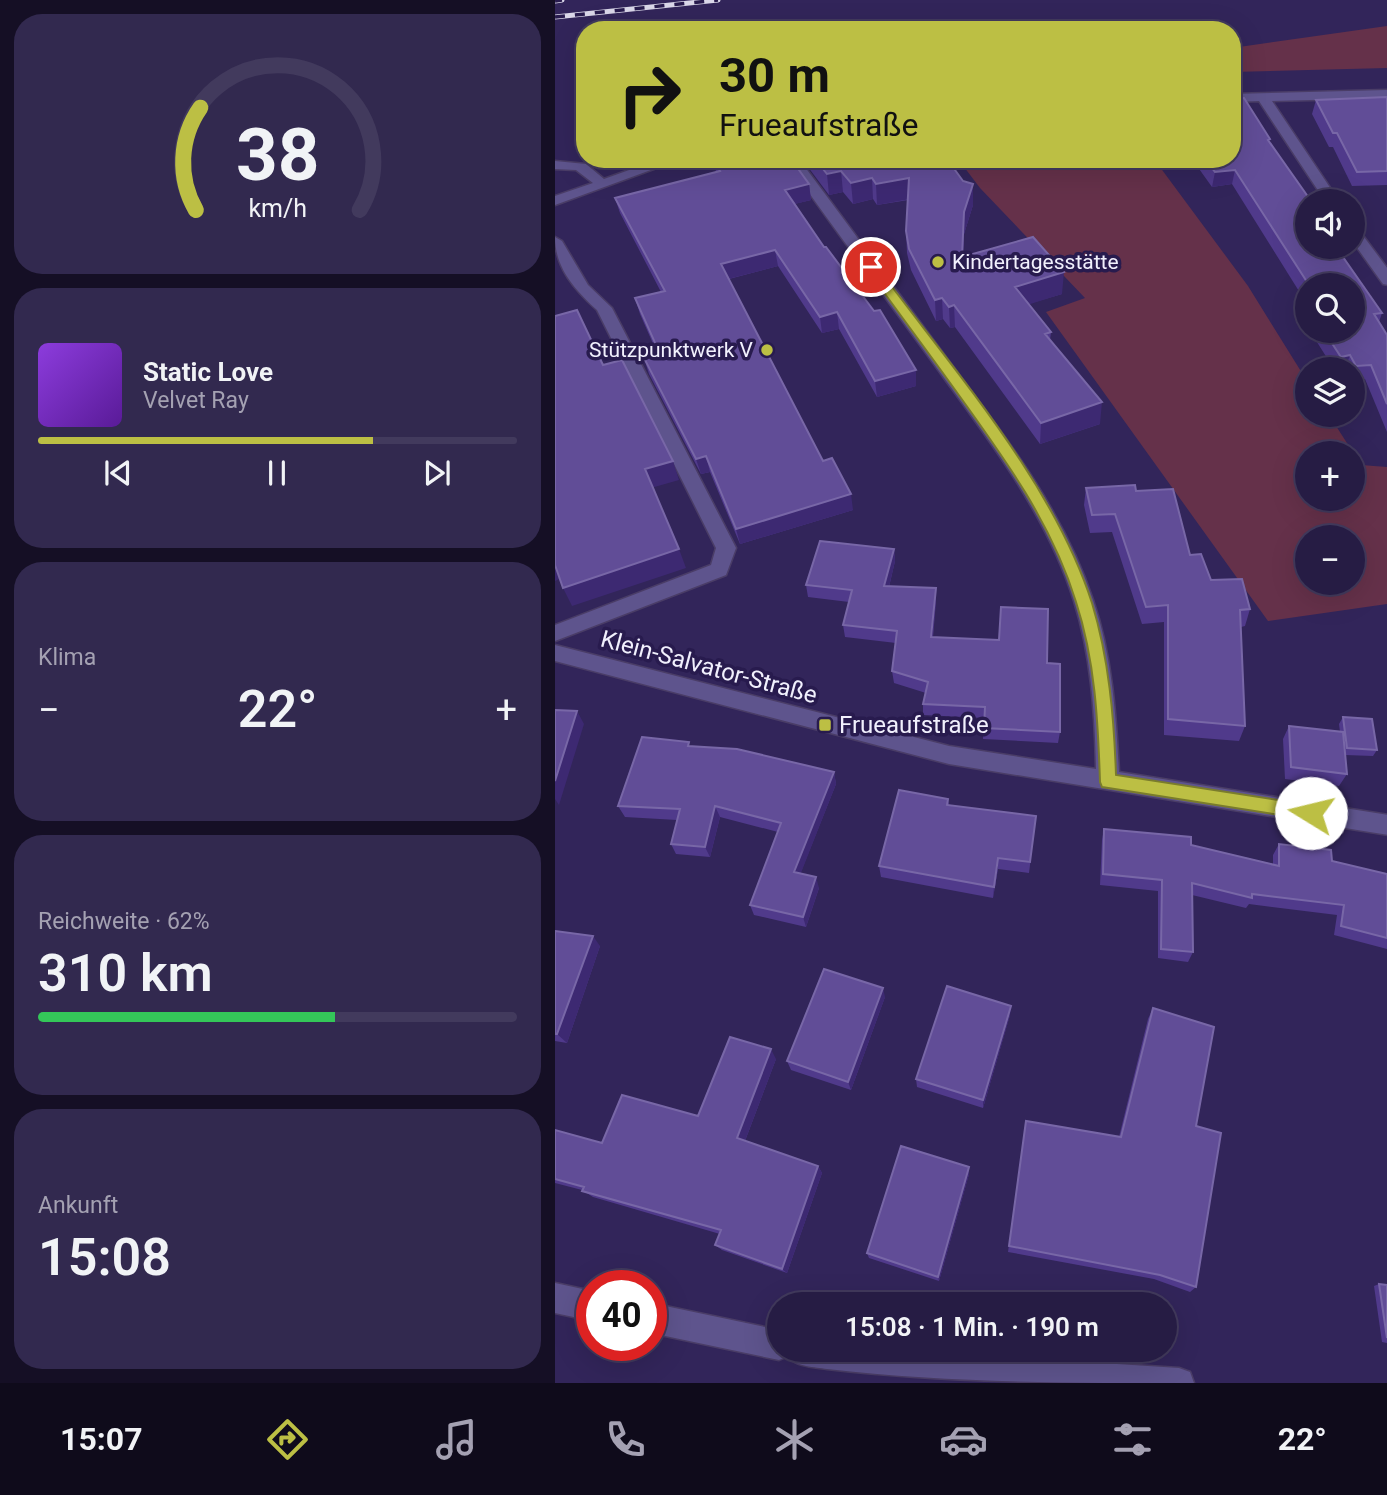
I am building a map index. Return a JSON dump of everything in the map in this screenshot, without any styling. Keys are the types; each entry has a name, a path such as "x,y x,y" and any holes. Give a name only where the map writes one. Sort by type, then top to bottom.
{"street":[{"path":"1241,98 1387,94"},
{"path":"1263,97 1324,189"},
{"path":"556,164 576,167"},
{"path":"587,168 601,184"},
{"path":"555,201 648,168"},
{"path":"799,168 1013,460 1041,505 1084,602 1097,655 1106,716 1108,782"},
{"path":"555,242 582,288 604,308 726,548 719,570 555,633"},
{"path":"1365,250 1387,281"},
{"name":"Klein-Salvator-Straße","path":"555,653 949,755 1387,825"},
{"path":"555,1298 576,1303"},
{"path":"667,1321 767,1342"},
{"path":"844,1362 881,1373 1179,1383"}],"shaded area":[{"path":"1387,26 1387,68 1241,72 1241,47"},
{"path":"965,168 1161,168 1248,286 1295,362 1295,427 1337,427 1346,441 1295,441 1295,511 1365,511 1365,465 1387,467 1387,604 1268,621 1046,312 1085,298 980,188"}],"building":[{"path":"1387,97 1387,171 1357,172 1316,100"},
{"path":"1241,98 1244,98 1270,139 1268,140 1303,189 1295,189 1295,259 1344,259 1354,273 1301,273 1235,170 1215,172 1212,168 1241,168"},
{"path":"718,168 797,168 809,184 785,190 824,247 874,311 880,310 916,370 875,381 837,312 820,317 775,250 721,264 823,461 832,458 851,494 736,529 706,456 696,459 644,358 660,354 635,298 665,291 615,198 720,171"},
{"path":"822,168 954,168 963,181 973,184 964,212 962,257 1033,237 1064,272 1015,287 1051,332 1045,334 1102,402 1041,423 954,305 949,307 942,298 935,300 909,249 906,231 909,178 876,184 872,178 851,183 841,171 827,174"},
{"path":"1365,289 1382,313 1374,314 1387,335 1387,404 1371,365 1365,365 1365,357 1341,357 1332,343 1365,343"},
{"path":"577,310 603,365 622,360 673,461 645,469 679,549 563,588 555,565 555,316"},
{"path":"1135,485 1136,491 1173,489 1190,555 1201,554 1211,580 1242,579 1250,609 1240,610 1245,726 1168,719 1168,605 1146,607 1115,514 1092,515 1086,488"},
{"path":"820,541 894,549 884,586 936,588 931,637 999,640 1001,607 1048,609 1047,663 1060,664 1060,732 984,728 985,707 923,704 928,682 892,671 897,631 843,625 852,590 806,585"},
{"path":"555,710 577,711 555,781"},
{"path":"1343,717 1372,719 1377,750 1347,748"},
{"path":"1289,726 1343,732 1347,774 1291,767"},
{"path":"642,737 689,742 688,746 737,749 834,772 794,872 816,877 803,917 750,905 781,823 715,806 705,847 671,844 680,809 618,806"},
{"path":"899,790 948,799 947,805 1036,816 1030,862 998,858 994,887 879,866"},
{"path":"1104,829 1191,837 1191,845 1279,866 1279,844 1331,850 1332,861 1387,874 1387,938 1341,926 1344,905 1252,894 1252,898 1192,883 1193,952 1161,949 1162,880 1103,874"},
{"path":"555,931 593,936 557,1034 555,1034"},
{"path":"824,969 883,988 848,1082 787,1061"},
{"path":"947,986 1011,1006 983,1100 916,1079"},
{"path":"1153,1008 1214,1027 1196,1126 1221,1133 1196,1287 1160,1275 1009,1246 1026,1121 1121,1137"},
{"path":"730,1037 771,1049 737,1138 818,1166 782,1269 715,1245 721,1230 582,1191 584,1187 555,1179 555,1130 602,1143 622,1095 698,1116"},
{"path":"901,1146 969,1167 938,1277 867,1253"},
{"path":"1379,1284 1387,1285 1387,1338"}],"railway":[{"path":"555,1 562,0"},
{"path":"555,17 718,0"}],"place":[{"name":"Kindertagesstätte","path":"938,262"},
{"name":"Stützpunktwerk V","path":"767,350"},
{"name":"Frueaufstraße","path":"825,725"}],"route":[{"path":"871,267 1013,460 1041,505 1064,553 1084,602 1097,655 1106,716 1108,782 1311,813"}]}
